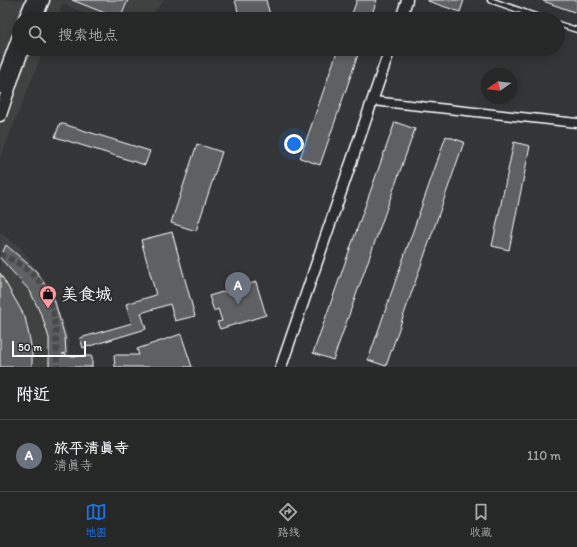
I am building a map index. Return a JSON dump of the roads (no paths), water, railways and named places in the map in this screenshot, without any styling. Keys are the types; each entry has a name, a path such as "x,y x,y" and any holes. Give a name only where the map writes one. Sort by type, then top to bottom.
{"main road":[{"path":"28,12 33,0"},
{"path":"38,12 43,0"},
{"path":"0,87 3,70 12,51"},
{"path":"0,115 20,56"}],"street":[{"path":"403,12 407,0"},
{"path":"281,367 388,56"},
{"path":"373,101 577,124"}],"lane":[{"path":"490,0 524,12"},
{"path":"565,26 577,30"}],"tunnel":[{"path":"0,254 19,264 33,275 43,286 50,299 55,329 57,367"}],"place":[{"name":"旅平清真寺","path":"238,305"},
{"name":"美食城","path":"48,309"}]}
